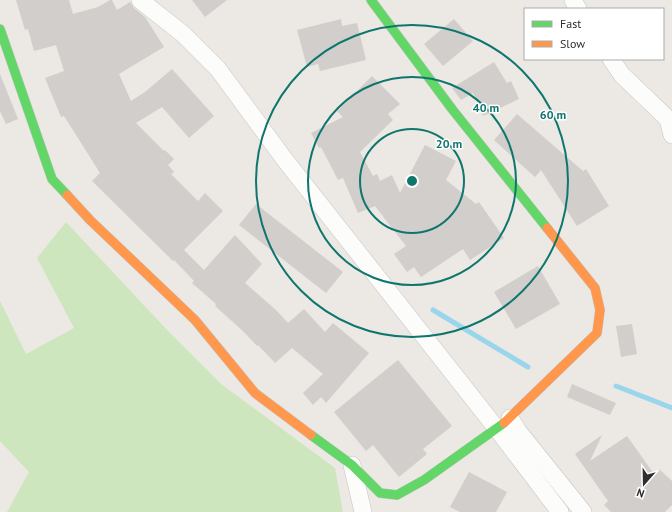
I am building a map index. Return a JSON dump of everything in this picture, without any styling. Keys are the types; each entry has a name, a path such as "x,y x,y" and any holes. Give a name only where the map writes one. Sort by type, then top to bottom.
{"street":[{"path":"140,0 183,34 218,69 285,160 503,424 560,512"},
{"path":"0,28 52,178 90,220 195,320 255,393 352,465 380,493 397,495 424,480 503,424 598,333 600,310 595,288 452,109 371,0"},
{"path":"612,60 622,75 668,119 672,135"},
{"path":"503,424 518,431 583,512"},
{"path":"352,465 363,512"}],"green space":[{"path":"66,222 168,331 221,384 335,468 343,512 7,512 29,472 0,441 0,301 26,354 74,328 37,258"}],"building":[{"path":"16,0 69,0 73,14 98,7 110,0 112,0 117,10 130,2 134,8 145,17 164,47 119,74 131,101 145,92 172,69 214,116 189,138 162,107 136,123 174,159 168,165 174,172 171,174 198,201 205,193 223,211 184,250 204,270 235,235 262,264 245,283 276,310 288,323 304,309 325,332 333,323 369,353 326,403 321,397 313,405 303,393 323,374 292,348 275,363 258,345 257,346 215,306 216,304 192,283 194,281 174,260 173,261 92,181 100,173 64,116 61,117 45,78 64,71 56,45 34,51 28,29 25,30"},
{"path":"192,0 227,0 205,17"},
{"path":"341,19 342,26 357,23 366,60 320,71 318,64 307,67 297,30"},
{"path":"454,19 473,41 443,66 424,44"},
{"path":"494,62 507,83 511,81 519,99 483,116 473,93 461,100 452,88"},
{"path":"0,74 18,119 6,124 0,111"},
{"path":"372,76 400,104 388,114 393,120 360,152 373,176 377,174 380,181 392,175 400,193 425,145 456,161 446,180 476,204 479,202 504,238 470,260 463,249 421,277 414,267 407,272 394,254 406,246 375,206 358,213 343,178 338,180 321,147 319,148 311,133 343,117 337,111"},
{"path":"517,114 583,171 586,169 609,206 577,226 541,170 535,177 494,140"},
{"path":"256,204 343,272 326,293 239,225"},
{"path":"538,266 560,304 516,329 494,292"},
{"path":"632,324 637,354 621,357 616,326"},
{"path":"398,360 452,426 423,449 427,454 399,477 373,445 366,451 334,412"},
{"path":"572,384 616,403 610,415 567,397"},
{"path":"602,435 590,461 627,436 654,474 659,469 672,481 672,505 665,512 611,512 604,505 608,501 575,454"},
{"path":"469,472 507,492 496,512 460,512 450,507"}],"waterway":[{"path":"433,310 528,367"},
{"path":"616,386 672,408"}],"traffic: fast":[{"path":"371,0 452,109 547,228"},
{"path":"0,29 52,179 67,195"},
{"path":"311,435 352,465 380,493 397,495 424,480 504,423"}],"traffic: slow":[{"path":"67,195 90,220 195,320 255,393 311,435"},
{"path":"504,423 597,333 600,310 595,288 547,228"}]}
